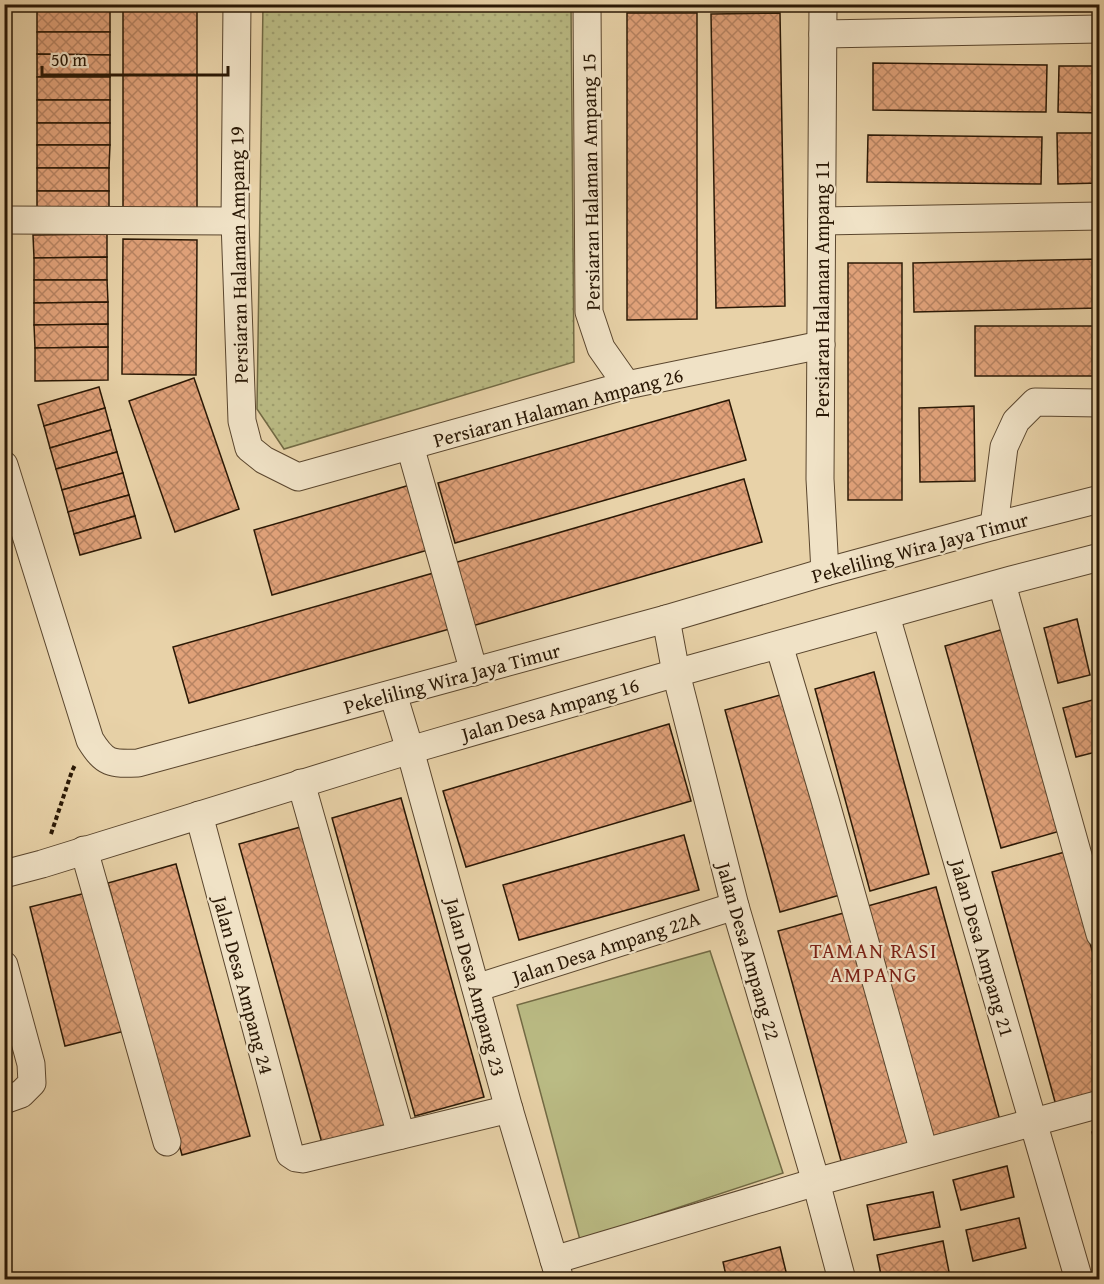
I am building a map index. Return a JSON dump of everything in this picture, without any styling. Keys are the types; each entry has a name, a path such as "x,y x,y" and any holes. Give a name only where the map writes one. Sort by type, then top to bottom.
{"street":[{"name":"Persiaran Halaman Ampang 19","path":"237,4 235,221 242,421 249,448 264,460 298,477"},
{"name":"Persiaran Halaman Ampang 15","path":"587,4 589,312 602,348 627,385"},
{"name":"Persiaran Halaman Ampang 11","path":"823,4 820,479 825,572"},
{"path":"823,34 1100,29"},
{"path":"822,221 1100,216"},
{"path":"4,220 235,221"},
{"name":"Persiaran Halaman Ampang 26","path":"298,477 627,385 821,345"},
{"path":"993,526 1004,447 1016,421 1035,402 1100,403"},
{"path":"410,446 474,672"},
{"name":"Pekeliling Wira Jaya Timur","path":"4,465 90,740 98,754 108,761 119,764 138,763 666,619 825,572 1100,499"},
{"name":"Jalan Desa Ampang 16","path":"4,874 410,750 676,673 1100,557"},
{"path":"1002,584 1100,934"},
{"name":"Jalan Desa Ampang 21","path":"886,616 1034,1122 1085,1269"},
{"name":"Jalan Desa Ampang 22","path":"666,619 676,673 735,906 816,1182 842,1280"},
{"path":"779,645 924,1152"},
{"name":"Jalan Desa Ampang 23","path":"393,694 509,1109 557,1270"},
{"path":"301,783 401,1135 509,1109"},
{"name":"Jalan Desa Ampang 24","path":"199,815 290,1154 303,1160 401,1135"},
{"path":"84,850 167,1142"},
{"name":"Jalan Desa Ampang 22A","path":"476,988 735,906"},
{"path":"4,965 8,994 31,1064 32,1083 21,1094 4,1100"},
{"path":"557,1270 816,1182 1100,1104"}],"path":[{"path":"42,864 72,771 90,740"}],"green space":[{"path":"263,5 571,5 574,362 284,449 257,409"},
{"path":"710,951 783,1173 580,1240 517,1005"}],"building":[{"path":"37,4 110,4 110,9 37,9"},
{"path":"123,4 197,4 197,213 123,213"},
{"path":"37,9 110,9 110,32 37,32"},
{"path":"627,13 697,13 697,319 627,320"},
{"path":"780,13 785,306 716,308 711,14"},
{"path":"37,32 110,32 110,55 37,54"},
{"path":"37,54 110,55 110,77 37,77"},
{"path":"873,63 1047,65 1046,112 873,110"},
{"path":"1059,66 1100,66 1100,113 1058,112"},
{"path":"37,77 110,77 110,100 37,100"},
{"path":"37,100 110,100 110,123 37,123"},
{"path":"37,123 110,123 110,145 37,145"},
{"path":"1057,133 1100,133 1100,183 1058,184"},
{"path":"868,135 1042,137 1041,184 867,182"},
{"path":"37,145 110,145 109,168 37,168"},
{"path":"37,168 109,168 109,191 37,191"},
{"path":"37,191 109,191 109,214 37,213"},
{"path":"107,234 107,257 34,258 33,235"},
{"path":"123,239 197,240 196,375 122,374"},
{"path":"107,257 107,280 34,280 34,258"},
{"path":"1100,259 1100,308 914,312 913,263"},
{"path":"848,263 902,263 902,500 848,500"},
{"path":"34,280 107,280 108,302 34,303"},
{"path":"108,302 108,324 34,325 34,303"},
{"path":"108,324 108,347 35,348 34,325"},
{"path":"975,326 1100,326 1100,376 975,376"},
{"path":"108,347 108,380 35,381 35,348"},
{"path":"194,378 239,509 175,532 129,401"},
{"path":"99,387 105,408 44,426 38,405"},
{"path":"729,400 746,460 455,543 438,483"},
{"path":"974,406 975,481 920,482 919,408"},
{"path":"105,408 111,430 50,448 44,426"},
{"path":"111,430 117,452 56,469 50,448"},
{"path":"117,452 123,473 62,490 56,469"},
{"path":"123,473 129,495 68,512 62,490"},
{"path":"744,479 762,542 472,626 454,563"},
{"path":"410,485 428,550 272,595 254,530"},
{"path":"129,495 135,516 74,534 68,512"},
{"path":"135,516 141,538 80,555 74,534"},
{"path":"437,572 453,628 189,703 173,647"},
{"path":"1077,619 1090,675 1058,683 1044,628"},
{"path":"1004,629 1060,831 1001,848 945,646"},
{"path":"874,672 929,874 870,891 815,689"},
{"path":"784,694 840,895 780,912 725,710"},
{"path":"1100,698 1100,751 1076,757 1063,708"},
{"path":"669,724 691,801 466,867 443,791"},
{"path":"401,798 484,1097 415,1116 332,818"},
{"path":"308,825 391,1123 322,1143 239,844"},
{"path":"684,835 699,890 519,940 503,885"},
{"path":"1065,852 1100,979 1100,1097 1057,1109 992,872"},
{"path":"176,864 250,1136 182,1155 108,883"},
{"path":"936,887 1001,1124 929,1145 864,907"},
{"path":"90,892 125,1031 65,1046 30,907"},
{"path":"851,911 916,1148 843,1168 778,931"},
{"path":"1100,1130 1100,1163 1092,1132"},
{"path":"1007,1166 1014,1197 961,1210 953,1180"},
{"path":"933,1192 940,1227 874,1240 867,1205"},
{"path":"1019,1218 1026,1248 973,1261 966,1230"},
{"path":"943,1241 950,1277 937,1280 882,1280 877,1255"},
{"path":"780,1247 788,1280 727,1280 723,1262"}],"district":[{"name":"TAMAN RASI AMPANG","path":"874,962"}]}
